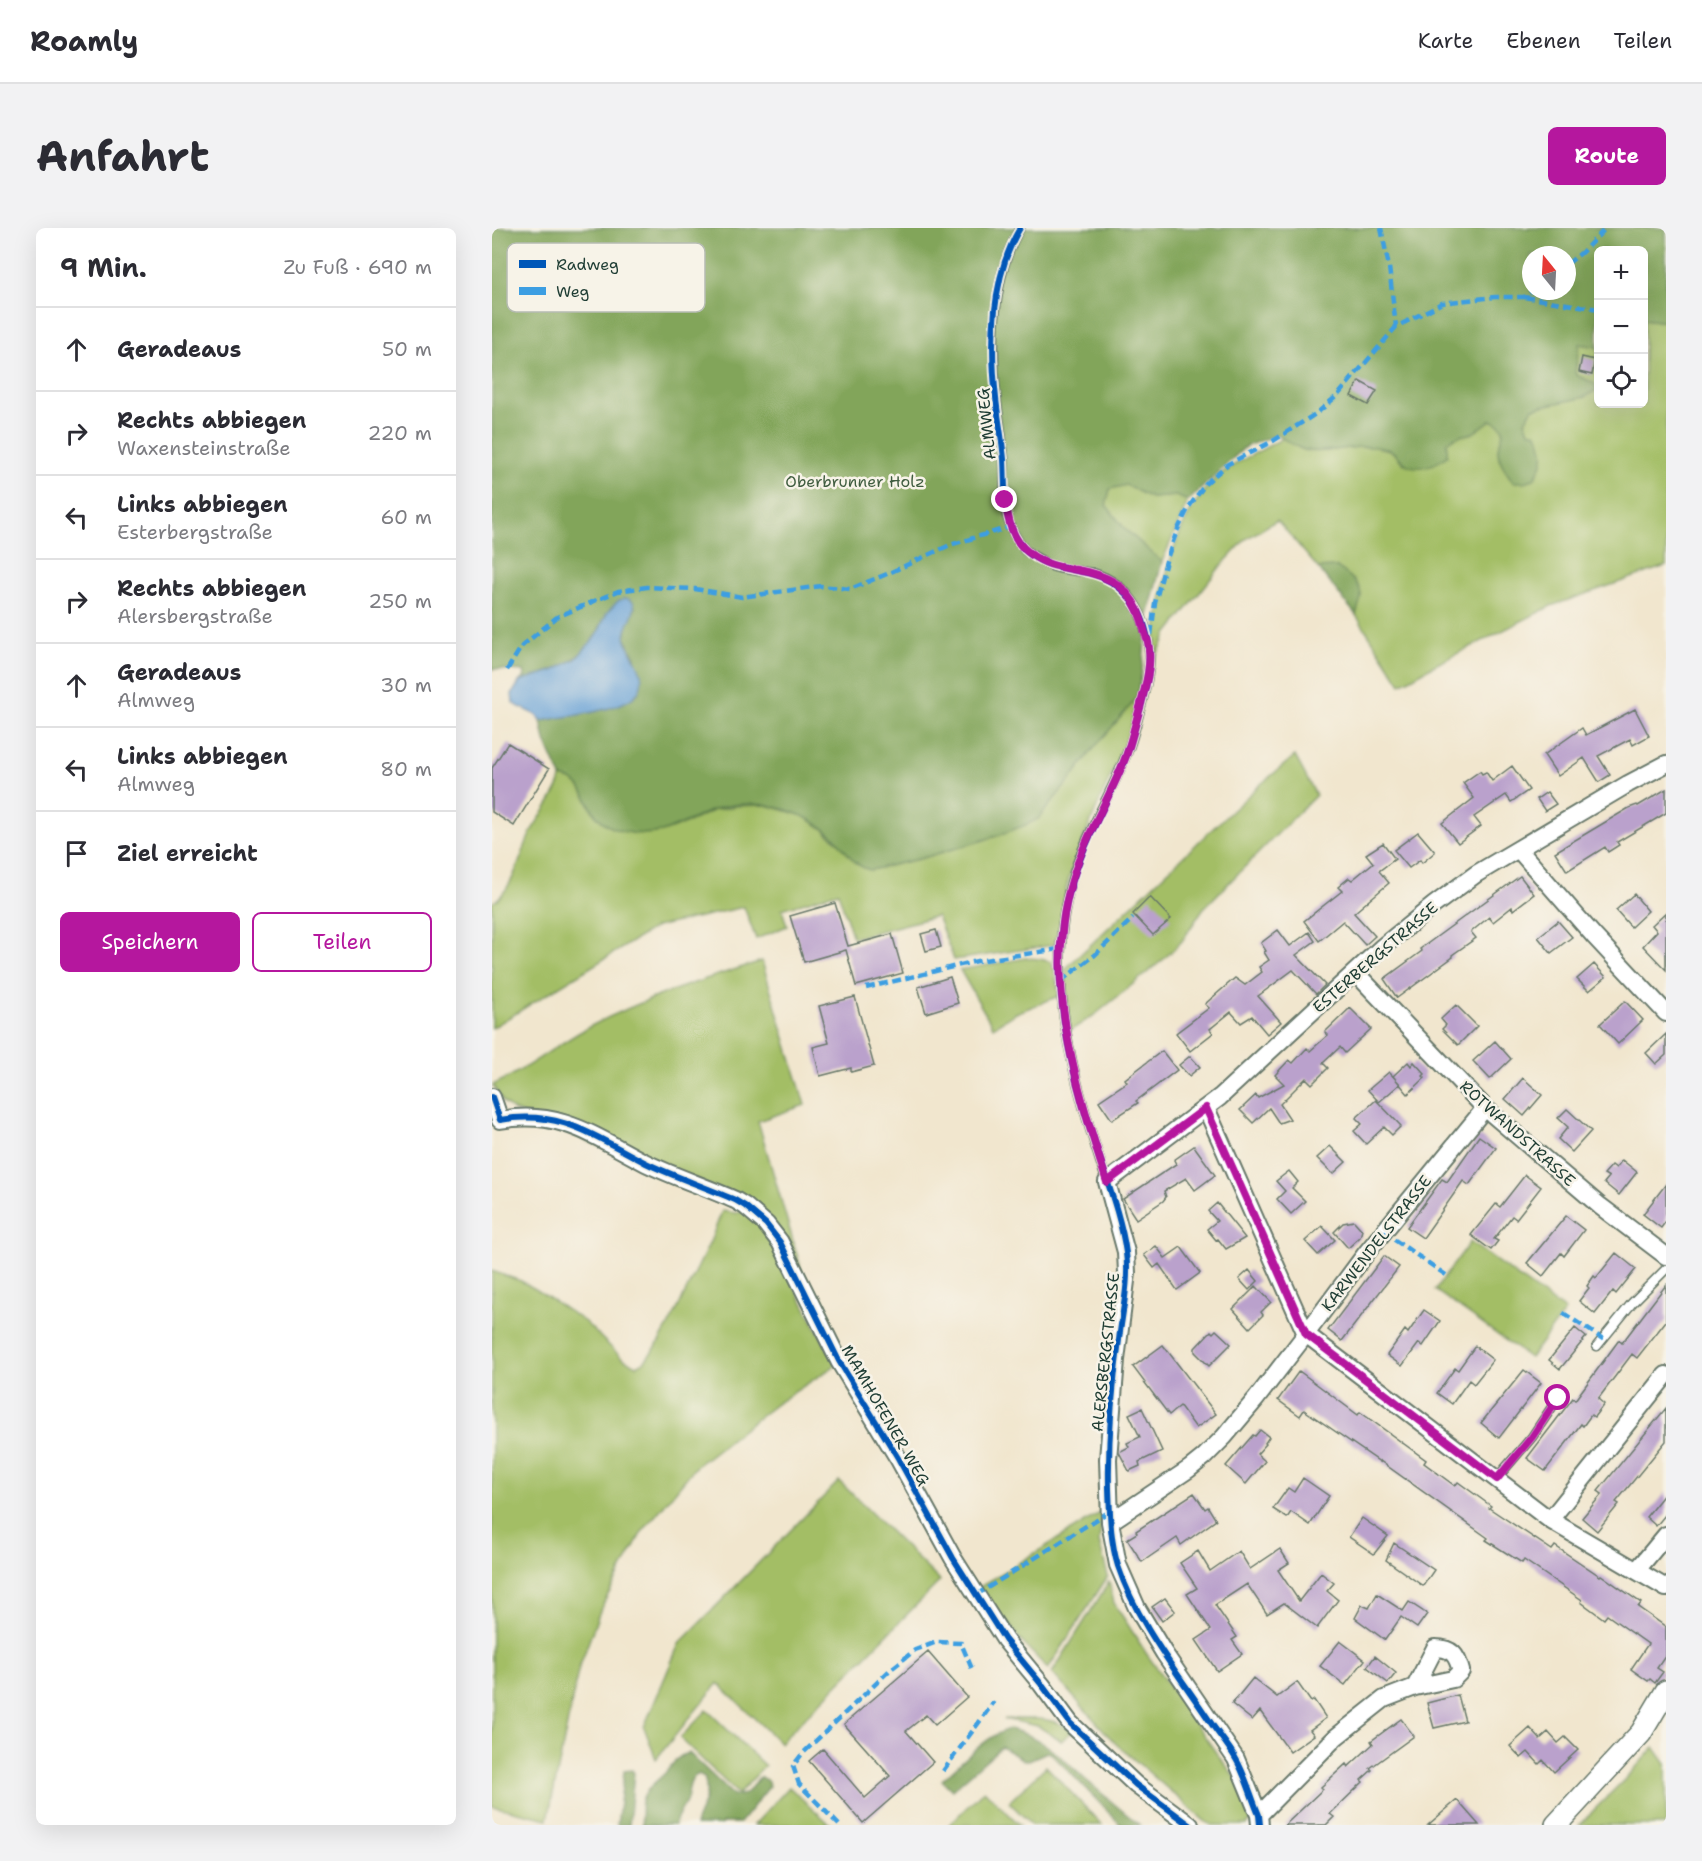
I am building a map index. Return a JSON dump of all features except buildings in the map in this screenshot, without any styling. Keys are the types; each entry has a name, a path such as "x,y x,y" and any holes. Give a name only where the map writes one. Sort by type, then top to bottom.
{"street":[{"name":"ESTERBERGSTRASSE","path":"1107,1182 1206,1108 1254,1067 1381,948 1443,898 1476,874 1666,764"},
{"path":"1519,850 1602,945 1666,1013"},
{"name":"ROTWANDSTRASSE","path":"1355,972 1485,1108 1600,1206 1666,1256"},
{"name":"MAMHOFENER WEG","path":"492,1097 500,1120 518,1117 553,1120 578,1127 646,1163 735,1200 766,1224 788,1255 839,1361 893,1450 957,1565 1005,1640 1070,1723 1136,1785 1190,1825"},
{"path":"1206,1108 1306,1334 1550,1520 1666,1588"},
{"name":"KARWENDELSTRASSE","path":"1110,1522 1204,1457 1246,1411 1367,1252 1485,1108"},
{"name":"ALERSBERGSTRASSE","path":"1107,1182 1126,1252 1127,1273 1116,1360 1108,1460 1110,1522 1118,1566 1137,1608 1164,1653 1236,1759 1260,1820"},
{"path":"1550,1520 1666,1374"},
{"path":"1637,1570 1666,1535"},
{"path":"1260,1820 1336,1737 1384,1699 1415,1687"},
{"path":"1556,1825 1641,1733 1666,1691"}],"lane":[{"name":"ALMWEG","path":"1020,228 1012,240 1002,268 994,320 993,353 996,396 1004,459 1005,500 1010,528 1026,551 1051,566 1093,574 1112,581 1131,597 1141,612 1149,650"},
{"name":"ALERSBERGSTRASSE","path":"1107,1182 1077,1086 1067,1033 1060,974 1062,929 1064,911 1075,870 1126,756 1145,688 1149,650"},
{"path":"1598,1346 1632,1303 1666,1269"},
{"path":"1497,1479 1532,1437 1558,1398"}],"green space":[{"name":"Oberbrunner Holz","path":"492,228 1666,228 1666,322 1648,320 1648,246 1594,246 1594,346 1579,344 1575,372 1576,375 1594,383 1594,392 1585,397 1533,408 1525,421 1529,431 1537,433 1543,456 1541,467 1534,479 1513,482 1498,452 1503,435 1502,427 1491,420 1473,433 1447,442 1447,456 1425,466 1410,466 1388,449 1362,447 1324,451 1306,450 1277,435 1246,446 1188,501 1176,496 1151,498 1126,485 1110,489 1106,505 1125,529 1162,562 1148,616 1137,698 1038,819 1028,824 997,836 923,858 871,870 855,862 834,837 822,827 793,812 777,807 745,804 729,806 713,810 662,832 644,834 625,832 607,825 600,819 579,786 561,777 545,741 541,721 606,709 618,705 639,692 635,657 625,637 628,622 635,608 603,620 589,644 570,661 520,681 525,676 524,671 492,669"},
{"path":"1648,320 1666,322 1666,566 1551,606 1401,684 1356,615 1361,595 1337,567 1318,568 1277,520 1246,539 1220,567 1168,633 1151,666 1162,593 1176,544 1185,521 1198,499 1221,474 1283,438 1303,450 1313,451 1360,446 1382,447 1393,452 1404,464 1447,456 1447,442 1473,433 1491,420 1502,427 1503,434 1498,447 1498,455 1513,482 1529,431 1525,420 1533,408 1585,397 1575,372 1579,344 1594,346 1594,408 1648,408"},
{"path":"1126,485 1151,498 1177,496 1188,501 1162,562 1125,529 1106,505 1110,489"},
{"path":"1337,567 1353,579 1359,587 1361,598 1356,615 1318,568"},
{"path":"1137,698 1130,731 1076,856 1054,945 954,960 937,916 853,938 838,892 782,909 787,926 756,939 744,907 656,927 492,1028 492,903 500,897 511,880 532,830 554,796 561,777 569,779 580,787 595,814 602,820 626,832 644,834 662,832 715,810 737,806 766,805 803,816 822,828 857,864 871,870 923,858 997,836 1038,819"},
{"path":"1295,756 1316,795 1203,909 1182,941 1164,959 1096,1014 1070,1031 1065,969 1209,832"},
{"path":"1026,958 1051,962 1059,996 1016,1013 993,1027 960,970"},
{"path":"762,961 805,1105 758,1121 805,1282 762,1214 513,1110 503,1102 493,1085 611,1016 675,990"},
{"path":"722,1211 736,1213 745,1211 763,1227 836,1365 776,1404 696,1466 642,1532 601,1608 578,1671 548,1819 492,1806 492,1271 521,1281 537,1290 585,1322 622,1358 637,1366 644,1362 656,1347 674,1316 710,1242"},
{"path":"1470,1242 1565,1311 1530,1358 1435,1290"},
{"path":"839,1481 940,1581 780,1743 718,1683 656,1759 644,1727 679,1644"},
{"path":"1103,1511 1099,1542 1108,1576 1048,1669 1022,1642 1006,1620 1000,1622 978,1588"},
{"path":"1109,1582 1114,1603 1146,1653 1217,1754 1247,1792 1252,1819 1247,1825 1212,1825 1206,1822 1115,1743 1052,1673"},
{"path":"707,1710 765,1766 738,1794 680,1738"},
{"path":"1004,1719 1048,1720 1073,1731 1061,1741 1038,1726"},
{"path":"1009,1729 1042,1742 1140,1825 1121,1825 1052,1754 1047,1752 1024,1760 1001,1747 952,1790 942,1780 992,1737"},
{"path":"1654,1747 1666,1764 1666,1825 1579,1825 1631,1773"},
{"path":"689,1753 733,1795 744,1794 761,1777 768,1781 769,1787 740,1823 695,1825 706,1790 704,1777 699,1774 691,1782 687,1799 675,1825 642,1825 642,1800 646,1792 678,1758"},
{"path":"1046,1766 1102,1825 1032,1825 1009,1802"},
{"path":"632,1770 634,1773 629,1825 617,1825 624,1771"},
{"path":"789,1787 831,1825 754,1825"},
{"path":"984,1790 1020,1825 949,1825"}],"water":[{"path":"625,598 634,603 626,631 626,642 642,677 638,692 631,699 608,708 541,721 535,715 513,703 512,694 520,681 553,671 576,659 597,635 607,613 618,601"}],"marked path":[{"path":"1381,228 1389,267 1396,327"},
{"path":"1576,257 1606,228"},
{"path":"1151,635 1155,603 1166,561 1189,507 1206,483 1228,464 1273,441 1317,413 1338,395 1396,327 1442,303 1495,297 1522,297"},
{"path":"1542,300 1594,308"},
{"path":"507,670 522,646 557,617 618,591 647,587 695,589 742,597 821,586 850,589 950,545 1010,527"},
{"path":"1061,981 1095,955 1133,918"},
{"path":"866,988 977,961 1060,949"},
{"path":"1383,1232 1446,1275"},
{"path":"1563,1313 1603,1339"},
{"path":"976,1595 1110,1511"},
{"path":"839,1825 799,1784 793,1766 802,1754 890,1670 915,1650 937,1642 961,1643 972,1669"},
{"path":"943,1771 994,1702"}],"cycle path":[{"path":"1020,228 1003,267 993,333 994,377 1004,459 1008,518 1017,540 1032,556 1055,566 1102,577 1123,591 1132,600 1144,623 1149,649 1146,687 1127,753 1087,842 1071,885 1065,907 1060,957 1067,1038 1079,1092 1117,1211 1127,1264 1110,1432 1109,1488 1113,1546 1126,1587 1147,1628 1240,1766 1259,1815 1260,1825"},
{"path":"492,1097 500,1120 541,1118 577,1128 646,1163 735,1200 766,1224 780,1242 839,1361 898,1458 953,1558 1005,1640 1070,1723 1136,1785 1190,1825"}],"route":[{"path":"1005,500 1010,528 1026,551 1051,566 1093,574 1112,581 1131,597 1141,612 1149,650 1145,688 1137,721 1126,756 1075,870 1064,911 1060,950 1064,1010 1077,1086 1107,1182 1206,1108 1306,1334 1497,1479 1532,1437 1558,1398"}]}
